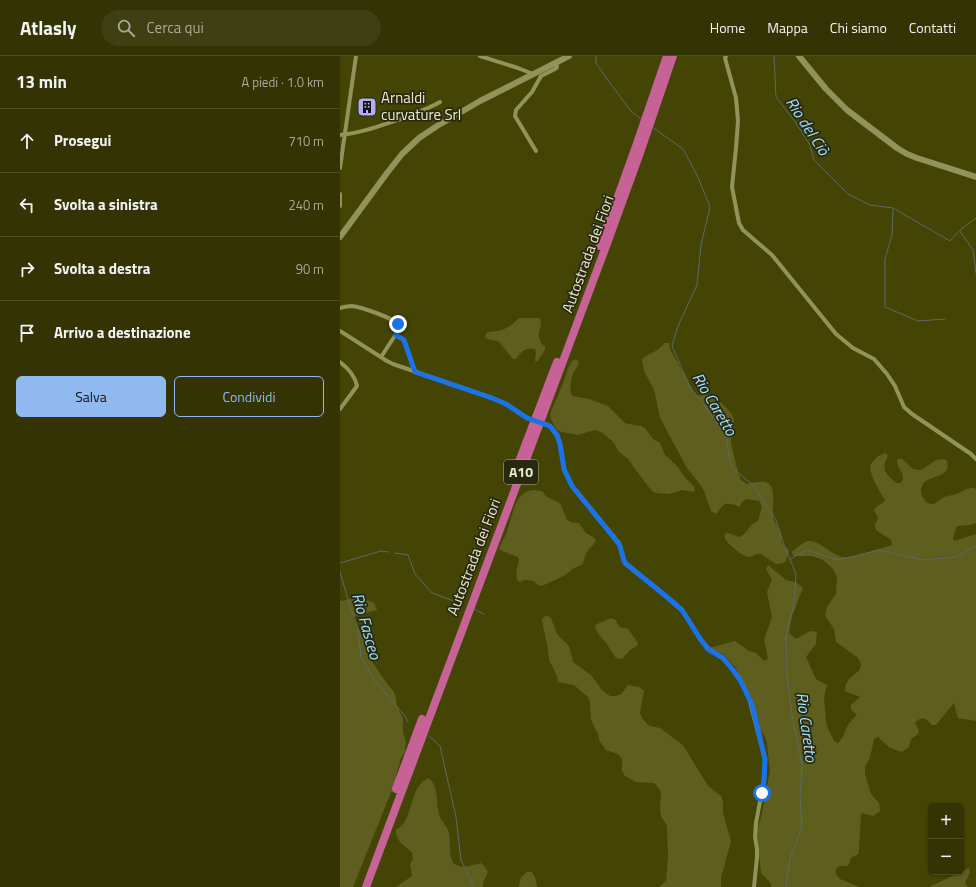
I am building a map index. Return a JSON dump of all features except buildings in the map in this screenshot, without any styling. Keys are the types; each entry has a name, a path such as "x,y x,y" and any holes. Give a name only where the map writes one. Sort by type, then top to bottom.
{"highway":[{"name":"Autostrada dei Fiori","path":"360,887 600,245 667,56"},
{"name":"Autostrada dei Fiori","path":"366,887 605,249 673,56"}],"main road":[{"path":"340,238 402,154 419,138 459,113 569,56"},
{"path":"799,56 846,110 897,148 917,158 976,177"}],"street":[{"path":"340,168 356,56"},
{"path":"480,56 533,74"},
{"path":"726,56 725,58 736,98 738,121 732,187 739,223 743,230 772,255 836,334 853,348 874,359 895,386 904,407 976,459"},
{"path":"536,150 515,116 515,112 532,92 541,76 557,67 556,62"},
{"path":"340,135 364,131 392,122 440,102"},
{"path":"340,194 340,206"},
{"path":"340,308 351,306 370,311 391,319 398,324 399,327 396,335 381,357"},
{"path":"340,330 393,364 492,398 506,404 527,418 550,426 557,435 564,469 572,486 622,548 625,563 682,610 708,649 723,658 733,670 749,698 765,759 764,780 756,823 755,838 757,857 754,887"},
{"path":"396,335 404,340 415,372"},
{"path":"340,362 350,371 356,381 357,386 340,409"}],"shaded area":[{"path":"519,318 539,318 541,321 539,338 545,347 545,350 537,362 535,361 535,349 528,349 522,352 516,359 513,359 499,342 485,337 488,332 505,329"},
{"path":"664,343 669,343 670,349 695,394 699,396 712,396 719,401 733,416 734,429 731,444 741,480 746,484 763,482 768,483 771,486 773,495 774,520 781,535 782,543 789,550 787,558 784,562 776,564 761,554 751,557 743,555 725,539 725,534 728,533 739,537 742,536 752,524 758,521 762,507 759,501 747,499 742,502 740,507 726,504 721,507 716,514 711,511 704,491 687,468 660,418 653,388 644,371 642,359"},
{"path":"576,359 579,362 573,374 570,388 572,396 589,399 608,406 625,423 645,428 653,439 660,443 665,455 677,466 695,488 694,492 682,490 669,494 656,493 652,491 628,459 618,451 613,442 603,433 595,430 578,435 557,430 550,414 568,368 572,361"},
{"path":"886,453 888,456 884,465 885,471 896,483 901,483 903,480 897,463 897,460 901,458 913,469 919,470 936,460 944,459 947,461 948,468 944,473 928,480 922,485 922,495 928,503 935,503 944,497 955,495 968,488 976,489 976,523 957,526 953,538 954,541 976,534 976,721 958,718 954,703 936,725 932,725 924,718 917,721 915,723 919,730 918,734 911,739 909,747 902,752 890,748 878,737 874,739 870,758 865,766 865,774 871,794 879,803 880,811 873,816 861,813 858,854 851,858 848,866 839,866 836,869 837,876 840,879 859,887 771,887 770,882 761,873 757,836 757,828 761,818 770,771 767,744 765,737 760,730 752,700 736,668 723,654 709,648 735,641 749,651 756,653 765,661 768,658 764,640 772,617 767,592 772,580 766,569 768,565 786,580 797,583 803,588 792,616 789,633 796,639 810,631 817,632 816,644 806,657 816,679 827,685 824,697 826,722 834,741 838,743 840,741 849,724 857,715 851,709 851,705 860,697 845,691 845,685 860,668 860,661 857,657 836,642 834,629 825,615 827,607 836,594 837,577 833,569 823,560 811,556 793,556 792,552 803,543 809,541 819,544 839,556 844,557 860,555 892,545 891,539 876,530 875,525 878,518 874,510 885,500 873,479 870,470 870,465 878,456"},
{"path":"533,490 542,491 547,497 558,502 561,505 567,520 579,523 586,533 596,540 588,550 582,565 574,568 564,576 540,586 533,581 524,580 520,582 517,580 516,572 519,560 518,557 502,551 499,548 507,531 516,503 522,495"},
{"path":"355,598 374,603 377,610 355,616 353,618 363,637 369,657 394,692 397,706 403,719 403,732 406,743 405,752 401,758 396,780 353,887 340,887 340,600"},
{"path":"546,615 551,618 557,634 569,646 573,662 591,675 601,689 610,696 621,694 628,685 639,687 644,691 640,713 642,718 650,726 660,728 683,745 708,786 721,796 723,802 723,813 731,841 721,878 721,887 659,887 666,881 668,857 667,826 661,816 660,810 661,792 654,783 636,782 625,776 622,771 622,759 618,754 606,750 599,740 598,734 591,720 590,703 588,697 574,685 558,682 557,676 549,660 542,619"},
{"path":"611,618 616,620 620,627 628,629 638,643 637,646 630,650 622,659 616,658 598,633 595,625"},
{"path":"429,778 435,786 440,817 450,837 453,863 462,867 481,863 488,872 483,883 483,887 396,887 412,876 410,864 413,859 412,852 397,837 396,830 406,819 414,795 418,788 422,782"},
{"path":"969,868 970,872 965,883 968,887 929,887 954,875 964,875 965,870"},
{"path":"527,872 532,872 535,877 537,887 519,887 519,882 523,875"}],"waterway":[{"name":"Rio Caretto","path":"596,56 596,63 607,79 631,111 641,119"},
{"name":"Rio del Ciò","path":"774,56 776,97 796,123 810,145 814,160 848,194 870,205 893,208 950,241 960,230 976,218"},
{"name":"Rio Caretto","path":"652,127 683,149 697,175 710,207 701,245 697,285 678,326 672,346 690,387 726,437 731,467 753,485 776,520 796,574 794,605 786,635 787,673 792,715 802,764 800,800 802,827 790,859 786,884 787,887"},
{"path":"893,209 892,235 885,259 885,307 918,321 945,319"},
{"path":"960,231 973,250 976,273"},
{"path":"790,559 807,550 838,560 879,550 923,560 956,557 976,546"},
{"path":"340,563 381,551 388,552"},
{"path":"395,553 408,555 415,574 432,593 462,604"},
{"name":"Rio Fasceo","path":"340,572 358,629 361,657 375,681 405,716 408,722"},
{"path":"474,609 484,614"},
{"name":"Rio Fasceo","path":"429,736 440,746 456,817 461,860 474,887"}],"place":[{"name":"Arnaldi curvature Srl","path":"367,107"}],"route":[{"path":"398,324 399,327 396,335 404,340 415,372 442,380 465,390 506,404 527,418 550,426 557,435 564,469 572,486 622,548 625,563 682,610 708,649 723,658 740,680 752,705 755,723 765,759 762,793"}]}
